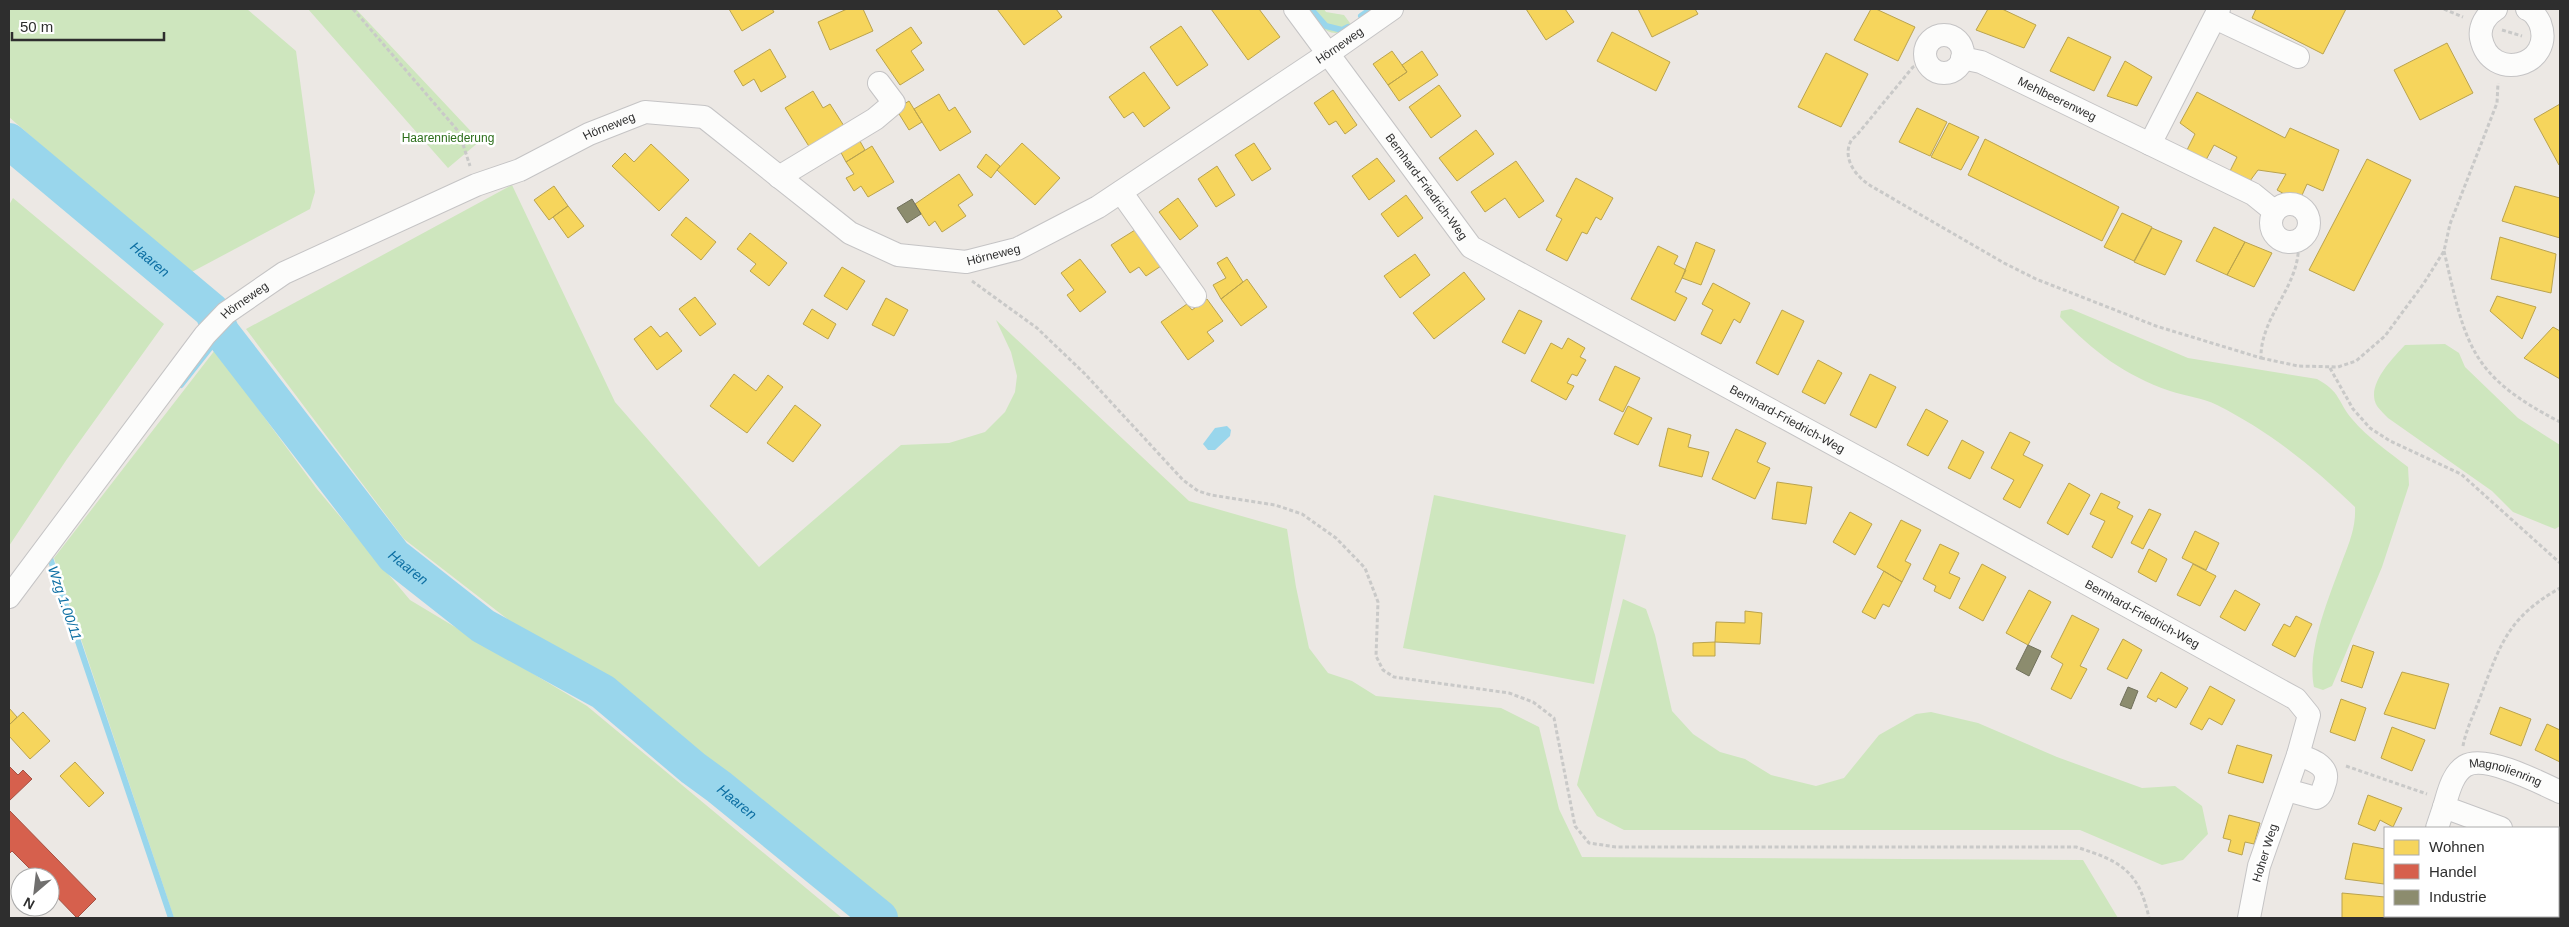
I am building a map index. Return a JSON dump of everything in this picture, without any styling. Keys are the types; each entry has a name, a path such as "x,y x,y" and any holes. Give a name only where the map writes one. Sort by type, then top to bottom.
{"street":[{"name":"Bernhard-Friedrich-Weg","path":"1295,9 1471,247 1890,474 2296,699 2308,715"},
{"name":"Hörneweg","path":"9,597 204,335 226,313 284,272 476,185 520,170 589,134 645,112 704,117 850,233 898,255 966,262 1017,249 1098,207 1329,54 1392,9"},
{"path":"2489,17 2481,34 2483,46 2489,56 2500,63 2514,66 2523,64 2538,51 2551,44 2538,18 2528,9"},
{"path":"2150,144 2217,13 2298,57"},
{"name":"Mehlbeerenweg","path":"1926,61 1935,71 1946,73 1957,68 1962,58 1981,62 2253,194 2274,212 2279,207 2292,204 2303,210 2308,226 2303,236 2298,240"},
{"path":"779,177 875,118 894,103 879,82"},
{"path":"1121,192 1195,296"},
{"name":"Hoher Weg","path":"2249,918 2259,866 2287,790 2308,715"},
{"path":"2287,790 2319,798 2326,778 2325,770 2321,765 2298,755"},
{"name":"Magnolienring","path":"2437,827 2455,776 2465,766 2475,763 2501,768 2560,792"},
{"path":"2445,804 2499,827"}],"path":[{"path":"353,9 460,132 476,185"},
{"path":"2489,17 2551,44"},
{"path":"1926,61 1913,67 1849,143 1850,163 1861,179 1995,258 2036,279 2099,306 2156,326 2261,358 2284,364 2330,368 2356,361 2385,336 2424,283 2444,251 2453,216 2497,103 2500,63"},
{"path":"2261,358 2263,338 2297,265 2298,240"},
{"path":"2444,251 2461,323 2475,355 2505,389 2560,422"},
{"path":"966,262 971,281 1037,328 1085,374 1183,480 1198,491 1211,495 1275,505 1302,514 1336,538 1365,568 1378,602 1376,656 1382,670 1394,677 1509,693 1533,702 1554,718 1575,826 1589,843 1616,847 2076,847 2105,856 2130,873 2144,894 2149,918"},
{"path":"2330,368 2353,409 2370,428 2390,441 2461,474 2560,562"},
{"path":"2465,766 2462,756 2464,740 2502,641 2523,613 2541,599 2560,588"},
{"path":"2321,765 2328,763 2346,766 2445,804"}],"green space":[{"path":"9,9 247,9 296,51 315,192 310,209 188,274 9,117"},
{"name":"Haarenniederung","path":"308,9 356,9 480,141 448,168"},
{"path":"1307,9 1324,9 1326,12 1344,15 1353,27 1338,33 1326,30 1321,27"},
{"path":"512,185 615,402 759,567 901,445 949,443 985,432 1005,412 1015,392 1017,376 1011,352 996,320 1189,501 1287,529 1296,587 1309,648 1328,673 1352,681 1376,696 1501,708 1539,727 1559,809 1582,857 2083,860 2118,918 895,918 618,685 510,621 404,539 246,329"},
{"path":"13,198 164,324 67,459 9,546 9,205"},
{"path":"2071,309 2188,358 2317,379 2335,393 2347,413 2365,432 2408,467 2409,485 2382,567 2332,686 2323,690 2314,687 2312,672 2313,656 2326,606 2352,533 2355,521 2355,507 2307,464 2255,426 2212,403 2153,385 2110,361 2085,341 2060,317 2061,311"},
{"path":"2445,344 2459,353 2465,367 2518,418 2560,445 2560,526 2555,529 2513,512 2492,491 2388,418 2377,406 2374,390 2377,382 2387,365 2405,345"},
{"path":"215,350 317,489 410,600 587,706 842,918 174,918 54,558"},
{"path":"1434,495 1626,535 1594,684 1403,648"},
{"path":"1623,599 1646,609 1655,635 1672,711 1693,734 1720,752 1745,759 1771,775 1816,786 1844,778 1879,735 1916,714 1931,712 1978,723 2057,757 2142,788 2175,786 2202,806 2208,834 2183,860 2162,865 2080,830 1624,830 1597,816 1577,785"}],"water":[{"path":"1227,426 1231,430 1230,436 1215,450 1208,450 1203,444 1215,428"}],"building: Wohnen":[{"path":"729,9 772,9 774,12 742,31"},
{"path":"847,9 863,9 873,31 830,50 818,22"},
{"path":"997,9 1056,9 1062,17 1024,45"},
{"path":"1211,9 1259,9 1280,37 1248,60"},
{"path":"1526,9 1565,9 1574,22 1546,40"},
{"path":"1638,9 1695,9 1698,14 1652,37"},
{"path":"1871,9 1876,9 1915,27 1898,61 1854,40"},
{"path":"1988,9 2002,9 2036,25 2024,48 1976,30"},
{"path":"2256,9 2346,9 2323,54 2252,18"},
{"path":"1181,26 1208,65 1177,86 1150,47"},
{"path":"911,27 922,43 911,51 924,70 900,85 876,50"},
{"path":"1612,32 1670,62 1656,91 1597,61"},
{"path":"2068,37 2111,57 2094,91 2050,71"},
{"path":"2447,43 2473,93 2420,120 2394,70"},
{"path":"770,49 786,77 761,92 754,79 743,86 734,71"},
{"path":"1392,51 1407,72 1388,85 1373,64"},
{"path":"1422,51 1438,75 1399,101 1388,85 1407,72 1402,65"},
{"path":"1826,53 1868,74 1841,127 1798,107"},
{"path":"2125,61 2152,77 2137,106 2107,96"},
{"path":"1144,72 1170,108 1144,127 1133,112 1124,118 1109,97"},
{"path":"1439,85 1461,116 1431,138 1409,107"},
{"path":"1333,90 1357,125 1345,134 1336,121 1329,125 1314,103"},
{"path":"813,91 823,108 830,104 844,126 810,148 785,108"},
{"path":"2197,92 2285,138 2290,128 2339,150 2323,191 2307,184 2299,202 2277,190 2286,174 2258,170 2247,185 2228,175 2237,157 2214,145 2206,160 2187,150 2195,134 2180,123"},
{"path":"939,94 949,111 955,107 971,132 940,151 914,109"},
{"path":"909,101 922,122 909,130 896,109"},
{"path":"2560,104 2560,164 2559,165 2534,119"},
{"path":"1917,108 1947,122 1930,156 1899,142"},
{"path":"1949,123 1979,137 1961,170 1931,157"},
{"path":"1476,130 1494,154 1457,181 1439,158"},
{"path":"857,136 865,150 846,162 838,147"},
{"path":"1985,139 2119,207 2102,241 1968,175"},
{"path":"1022,143 1060,178 1035,205 997,170"},
{"path":"1254,143 1271,169 1252,181 1235,155"},
{"path":"651,144 689,180 659,211 612,166 625,153 634,162"},
{"path":"872,146 894,182 868,197 861,186 854,191 846,178 854,174 846,162"},
{"path":"986,154 1000,166 991,178 977,167"},
{"path":"1377,158 1395,181 1369,200 1352,176"},
{"path":"2367,159 2411,180 2354,291 2309,270"},
{"path":"1516,161 1544,201 1519,218 1505,198 1485,212 1471,192"},
{"path":"1217,166 1235,195 1216,207 1198,179"},
{"path":"959,174 973,195 958,205 966,216 942,232 935,221 929,226 915,204"},
{"path":"1576,178 1613,198 1601,220 1596,217 1587,234 1582,232 1567,261 1546,250 1562,219 1556,216"},
{"path":"554,186 568,206 549,220 534,200"},
{"path":"2515,186 2560,198 2560,238 2502,221"},
{"path":"1406,195 1423,218 1398,237 1381,214"},
{"path":"1178,198 1198,226 1180,240 1159,212"},
{"path":"568,206 584,226 568,238 553,217"},
{"path":"2122,213 2152,227 2134,261 2104,247"},
{"path":"686,217 716,242 701,260 671,235"},
{"path":"2214,227 2245,242 2227,275 2196,261"},
{"path":"2152,228 2182,241 2165,275 2134,262"},
{"path":"1135,230 1147,248 1152,244 1164,264 1146,276 1139,267 1130,273 1111,245"},
{"path":"750,233 787,263 769,286 750,271 756,264 737,249"},
{"path":"2500,237 2556,254 2551,293 2491,279"},
{"path":"1696,242 1715,250 1701,285 1682,278"},
{"path":"2245,242 2272,253 2254,287 2227,275"},
{"path":"1658,246 1678,256 1674,264 1686,270 1675,292 1687,298 1675,321 1631,299"},
{"path":"1415,254 1430,275 1400,298 1384,276"},
{"path":"1227,257 1243,282 1221,299 1213,285 1226,278 1217,263"},
{"path":"1080,259 1106,292 1080,312 1067,295 1074,290 1061,273"},
{"path":"842,267 865,281 847,310 824,296"},
{"path":"1464,272 1485,299 1434,339 1413,313"},
{"path":"1247,279 1267,307 1241,326 1221,299"},
{"path":"1713,283 1750,303 1740,323 1734,319 1721,344 1701,334 1713,310 1702,304"},
{"path":"2497,296 2536,307 2522,339 2490,311"},
{"path":"695,297 716,324 700,336 679,309"},
{"path":"886,298 908,310 894,336 872,325"},
{"path":"1207,299 1223,321 1207,332 1214,341 1188,360 1161,322 1187,304 1192,310"},
{"path":"812,309 836,324 828,339 803,324"},
{"path":"1519,310 1542,321 1525,354 1502,342"},
{"path":"1782,310 1804,321 1778,375 1756,363"},
{"path":"651,326 660,337 667,332 682,351 657,370 634,339"},
{"path":"2553,327 2560,331 2560,379 2524,358"},
{"path":"1568,338 1585,348 1580,357 1586,360 1577,376 1572,374 1567,383 1574,386 1566,400 1531,381 1551,343 1562,349"},
{"path":"1818,360 1842,373 1825,404 1802,392"},
{"path":"1615,366 1640,378 1623,412 1599,400"},
{"path":"734,374 756,391 768,375 783,387 747,433 710,406"},
{"path":"1870,374 1896,387 1876,428 1850,415"},
{"path":"795,405 821,425 793,462 767,443"},
{"path":"1628,406 1652,418 1638,445 1614,434"},
{"path":"1926,409 1948,421 1928,456 1907,445"},
{"path":"1668,428 1691,435 1688,447 1709,452 1702,477 1659,466"},
{"path":"1736,429 1766,443 1757,462 1770,468 1755,499 1712,479"},
{"path":"2010,432 2030,442 2023,455 2043,465 2020,508 2003,499 2014,480 1991,468"},
{"path":"1962,440 1984,452 1970,479 1948,468"},
{"path":"1777,482 1812,487 1806,524 1772,519"},
{"path":"2069,483 2090,495 2068,535 2047,523"},
{"path":"2101,493 2120,502 2117,508 2133,516 2112,558 2092,547 2105,521 2090,514"},
{"path":"2149,509 2161,514 2143,549 2131,543"},
{"path":"1850,512 1872,524 1855,555 1833,542"},
{"path":"1901,520 1921,530 1905,561 1911,564 1902,582 1877,567"},
{"path":"2195,531 2219,543 2206,570 2182,558"},
{"path":"1940,544 1959,553 1949,573 1960,578 1950,599 1934,591 1936,586 1923,579"},
{"path":"2149,549 2167,559 2156,582 2138,572"},
{"path":"1982,564 2006,577 1983,621 1959,608"},
{"path":"2193,564 2216,576 2200,606 2177,595"},
{"path":"1884,571 1902,582 1889,607 1883,604 1875,619 1862,612"},
{"path":"2029,590 2051,602 2028,645 2006,633"},
{"path":"2235,590 2260,604 2245,631 2220,617"},
{"path":"1745,611 1762,613 1760,644 1715,642 1716,622 1745,623"},
{"path":"2072,615 2099,629 2080,666 2087,669 2071,699 2051,689 2063,664 2051,657"},
{"path":"2296,616 2312,624 2295,657 2272,645 2284,624 2290,627"},
{"path":"2123,639 2142,650 2127,679 2107,669"},
{"path":"1715,642 1715,656 1693,656 1693,643"},
{"path":"2353,645 2374,652 2362,688 2341,681"},
{"path":"2161,672 2188,688 2176,708 2158,698 2156,702 2147,697"},
{"path":"2402,672 2449,684 2435,729 2384,714"},
{"path":"2210,686 2235,700 2222,725 2209,718 2202,730 2190,724"},
{"path":"2341,699 2366,708 2355,741 2330,732"},
{"path":"2500,707 2531,719 2521,746 2490,734"},
{"path":"9,708 17,717 9,725"},
{"path":"23,712 50,741 30,759 9,736 9,725"},
{"path":"2547,724 2560,730 2560,762 2535,750"},
{"path":"2392,727 2425,740 2412,771 2381,758"},
{"path":"2237,745 2272,755 2263,783 2228,773"},
{"path":"75,762 104,793 89,807 60,776"},
{"path":"2368,795 2402,808 2393,827 2380,820 2375,831 2358,824"},
{"path":"2229,815 2260,823 2254,844 2245,842 2242,855 2228,851 2231,840 2223,838"},
{"path":"2353,843 2384,849 2384,884 2345,879"},
{"path":"2342,893 2384,897 2384,917 2386,918 2342,918"},
{"path":"2560,907 2560,918 2546,918 2559,917"},
{"path":"2505,917 2524,917 2524,918"}],"building: Handel":[{"path":"9,766 18,775 23,770 32,779 9,801"},
{"path":"9,810 96,899 77,918 60,900 60,867 28,867 12,851 9,854"}],"building: Industrie":[{"path":"912,199 921,214 907,223 897,208"},
{"path":"2028,645 2041,651 2029,676 2016,669"},
{"path":"2128,687 2138,691 2131,709 2120,705"}],"waterway":[{"path":"1311,9 1326,26 1342,30 1348,27"},
{"path":"1361,16 1371,9"},
{"name":"Haaren","path":"9,141 212,311 222,333 394,556 483,626 603,692 693,768 880,918"},
{"name":"Wzg 1.00/11","path":"181,385 222,333"},
{"name":"Wzg 1.00/11","path":"49,555 171,918"}]}
